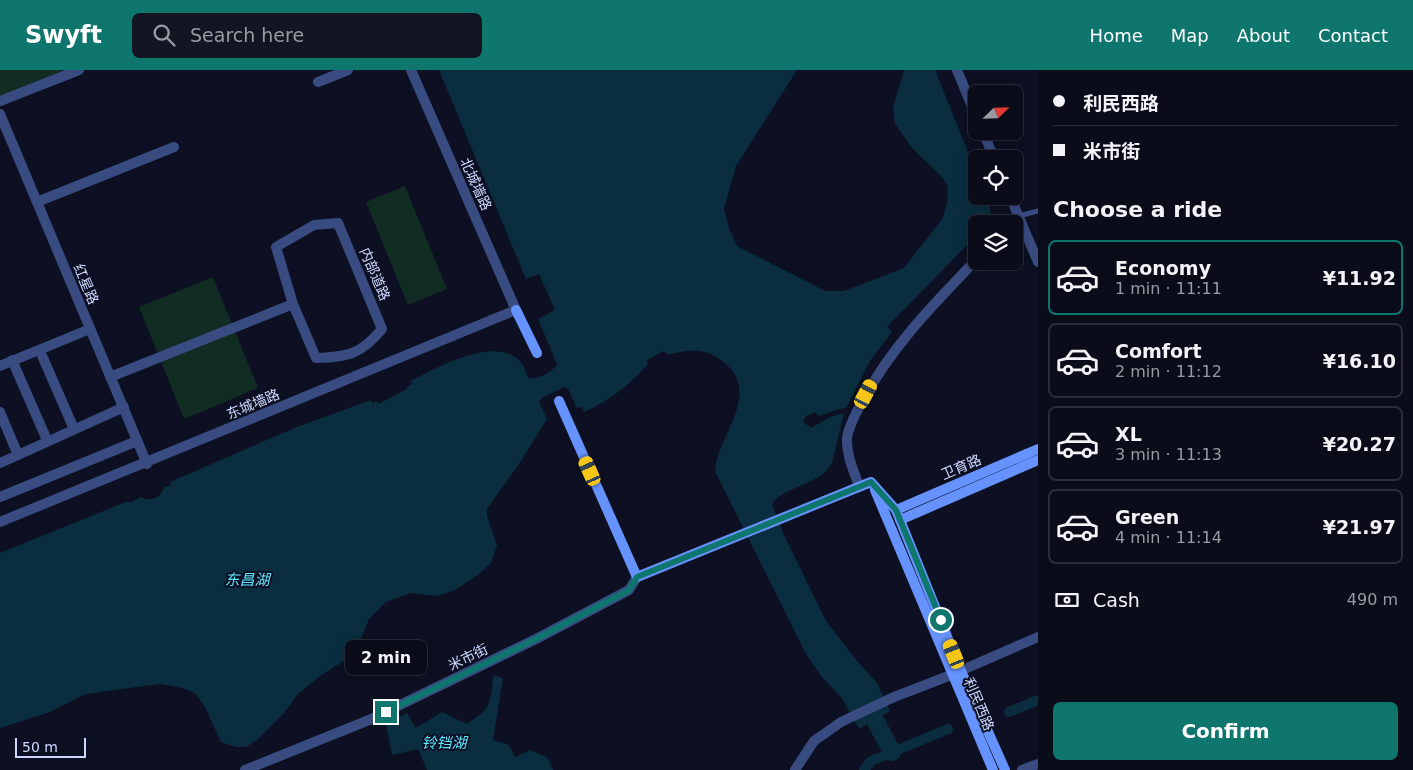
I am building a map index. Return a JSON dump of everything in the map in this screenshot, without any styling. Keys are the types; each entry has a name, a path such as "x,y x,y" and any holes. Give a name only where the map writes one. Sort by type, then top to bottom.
{"main road":[{"path":"516,310 537,353"},
{"path":"559,401 637,577 871,482"},
{"name":"卫育路","path":"898,515 1038,449"},
{"name":"卫育路","path":"898,515 1038,460"},
{"name":"利民西路","path":"871,482 898,515 993,770"},
{"name":"利民西路","path":"871,482 956,673 1005,770"}],"street":[{"path":"0,101 78,70"},
{"path":"318,82 348,70"},
{"name":"北城墙路","path":"411,70 516,310"},
{"path":"957,70 968,97"},
{"name":"红星路","path":"0,114 124,407 146,464"},
{"path":"37,202 174,147"},
{"name":"内部道路","path":"338,223 382,329 367,346 341,358 316,358 293,304 276,247 314,226 338,223"},
{"path":"1023,235 1038,262"},
{"path":"859,486 851,463 847,443 849,429 858,409 893,352 968,269"},
{"path":"110,377 293,304"},
{"name":"东城墙路","path":"0,522 146,464 516,310"},
{"path":"0,366 90,329"},
{"path":"40,350 74,429"},
{"path":"12,360 47,440"},
{"path":"0,463 47,440 124,407"},
{"path":"0,412 18,455"},
{"path":"0,497 137,441"},
{"name":"米市街","path":"245,770 369,720 536,639 629,590 637,577"},
{"path":"795,770 814,741 841,722 894,696 956,673 1038,637"},
{"path":"1022,770 1038,764"}],"lane":[{"path":"1023,217 1038,210"}],"green space":[{"path":"0,70 79,70 0,101"},
{"path":"405,186 447,289 408,305 366,202"},
{"path":"213,277 258,388 184,419 139,307"}],"water":[{"name":"东昌湖","path":"439,70 797,70 736,166 724,209 729,228 737,246 825,291 844,291 904,268 942,219 947,204 948,186 942,177 912,148 895,124 893,108 904,70 935,70 968,152 968,205 989,205 990,215 968,215 968,244 887,327 892,332 870,361 846,408 818,416 816,412 806,416 803,422 811,428 830,417 844,413 832,463 819,476 783,494 772,504 783,533 826,621 877,683 890,711 859,729 842,698 822,677 806,654 715,471 718,457 739,400 739,386 733,372 721,360 702,351 688,351 667,355 664,351 647,360 648,364 619,392 584,412 582,407 577,408 568,389 565,387 543,397 539,402 547,419 519,464 487,509 487,516 497,545 491,563 478,575 453,591 436,596 411,593 386,602 369,619 358,646 350,657 320,676 298,694 284,713 257,740 246,747 236,747 221,742 205,707 195,693 183,688 159,684 86,694 47,713 0,728 0,553 128,501 130,503 141,497 151,499 158,497 164,487 171,485 170,482 297,427 371,400 372,403 377,401 378,404 407,389 412,384 411,381 465,356 496,351 509,354 520,361 529,378 540,377 557,364 538,319 555,310 539,274 526,279"},
{"name":"铃铛湖","path":"493,675 503,678 493,740 509,745 515,757 530,750 547,757 553,770 427,770 418,749 392,755 386,724 407,713 416,728 442,712 467,724 481,714 488,704"}],"waterway":[{"path":"1009,712 1038,700"},
{"path":"875,720 892,752"},
{"path":"864,770 871,761 948,729"}],"route":[{"path":"386,712 536,639 629,590 637,577 871,482 896,510 941,620"}]}
